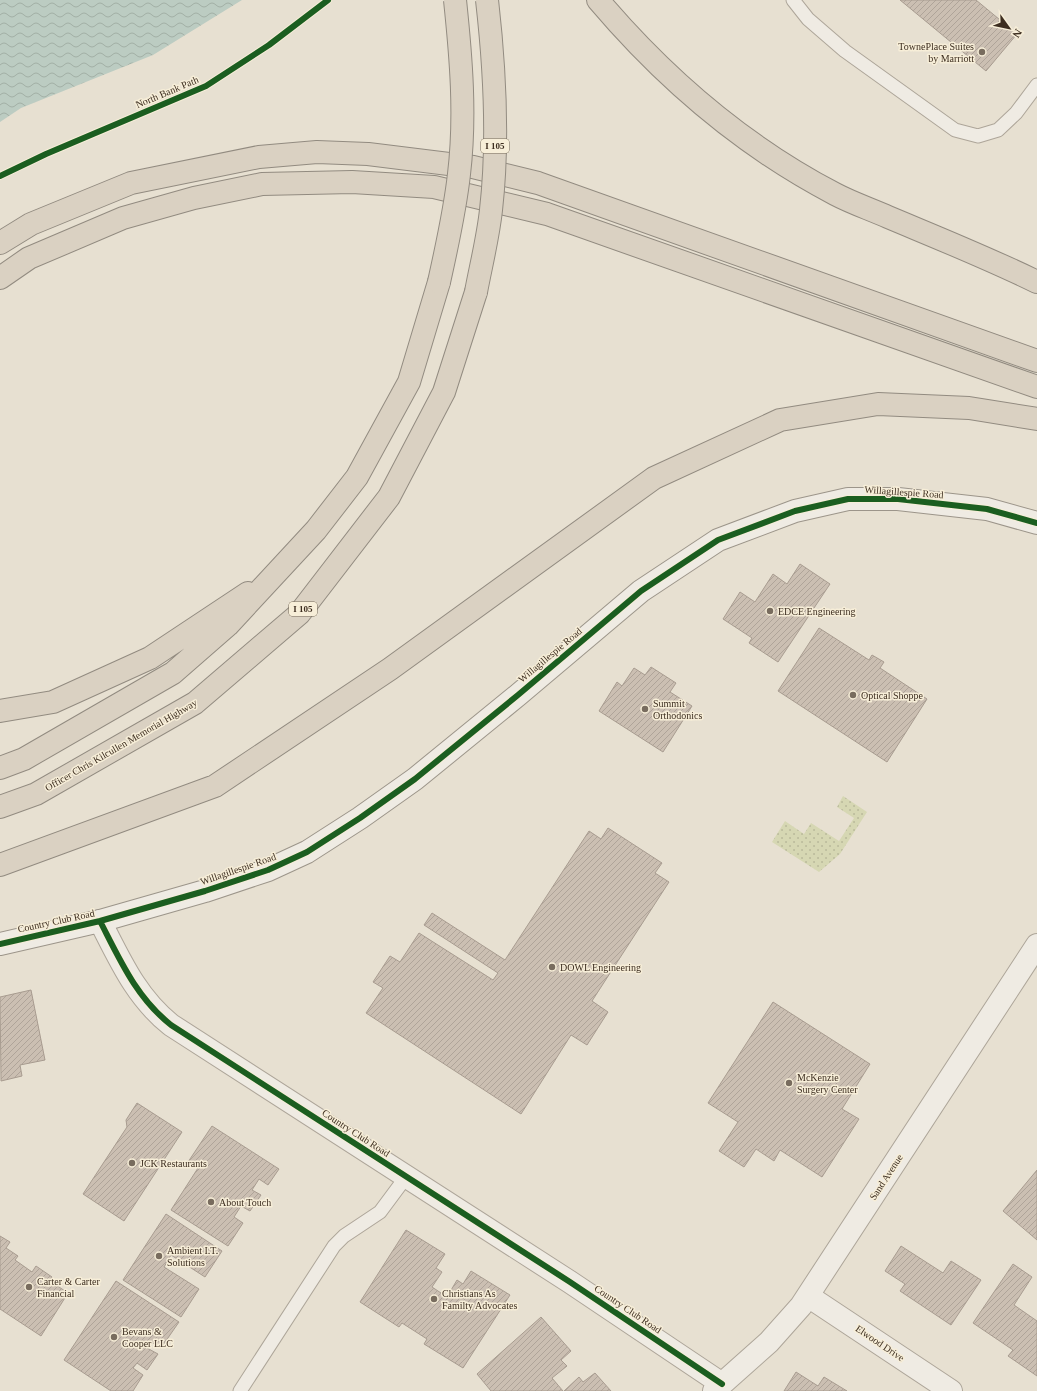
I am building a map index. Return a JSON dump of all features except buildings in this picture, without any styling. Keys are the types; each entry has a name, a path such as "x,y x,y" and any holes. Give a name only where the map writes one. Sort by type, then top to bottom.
{"highway":[{"path":"0,768 24,759 173,674 228,625 274,576 316,530 357,477 409,382 439,282 451,228 459,172 462,100 460,45 455,0"},
{"name":"Officer Chris Kilcullen Memorial Highway","path":"0,807 36,794 195,703 299,614 389,497 444,392 476,292 491,212 494,166 496,111 494,64 487,0"},
{"path":"598,0 631,38 689,95 732,128 785,164 835,194 1027,276 1037,282"},
{"path":"0,243 31,224 131,183 259,157 317,152 368,154 473,167 538,183 1037,361"},
{"path":"0,278 29,258 123,218 194,198 254,186 352,182 434,187 547,214 1037,387"},
{"path":"0,865 215,786 390,669 654,478 780,420 878,404 969,408 1037,419"},
{"path":"0,711 53,702 150,658 215,613 274,576"}],"street":[{"name":"Willagillespie Road","path":"100,921 205,891 261,873 307,852 360,818 415,778 518,695 641,590 718,540 795,511 848,499 898,499 987,509 1037,523"},
{"name":"Country Club Road","path":"0,944 100,921 134,984 146,1002 160,1016 261,1084 570,1282 718,1387"},
{"name":"Sand Avenue","path":"718,1387 769,1342 795,1314 808,1296 1037,945"},
{"name":"Elwood Drive","path":"808,1296 951,1391"}],"lane":[{"path":"794,0 808,19 845,51 955,130 978,136 998,130 1016,112 1037,85"},
{"path":"240,1391 334,1246 344,1236 380,1212 406,1177"}],"green space":[{"path":"843,796 867,812 840,854 819,872 772,842 785,821 804,834 811,823 839,841 854,818 837,807"}],"water":[{"path":"0,0 242,0 153,55 21,108 0,122"}],"cycle path":[{"name":"North Bank Path","path":"0,176 46,154 206,86 269,45 328,0"},
{"path":"0,944 100,921 205,891 268,870 307,852 360,818 415,779 518,695 641,591 718,540 795,511 848,499 898,499 987,509 1037,523"},
{"path":"100,921 122,964 138,990 171,1025 570,1282 722,1384"}],"place":[{"name":"TownePlace Suites by Marriott","path":"982,52"},
{"name":"EDCE Engineering","path":"770,611"},
{"name":"Optical Shoppe","path":"853,695"},
{"name":"Summit Orthodonics","path":"645,709"},
{"name":"DOWL Engineering","path":"552,967"},
{"name":"McKenzie Surgery Center","path":"789,1083"},
{"name":"JCK Restaurants","path":"132,1163"},
{"name":"About Touch","path":"211,1202"},
{"name":"Ambient I.T. Solutions","path":"159,1256"},
{"name":"Carter & Carter Financial","path":"29,1287"},
{"name":"Christians As Familty Advocates","path":"434,1299"},
{"name":"Bevans & Cooper LLC","path":"114,1337"}]}
